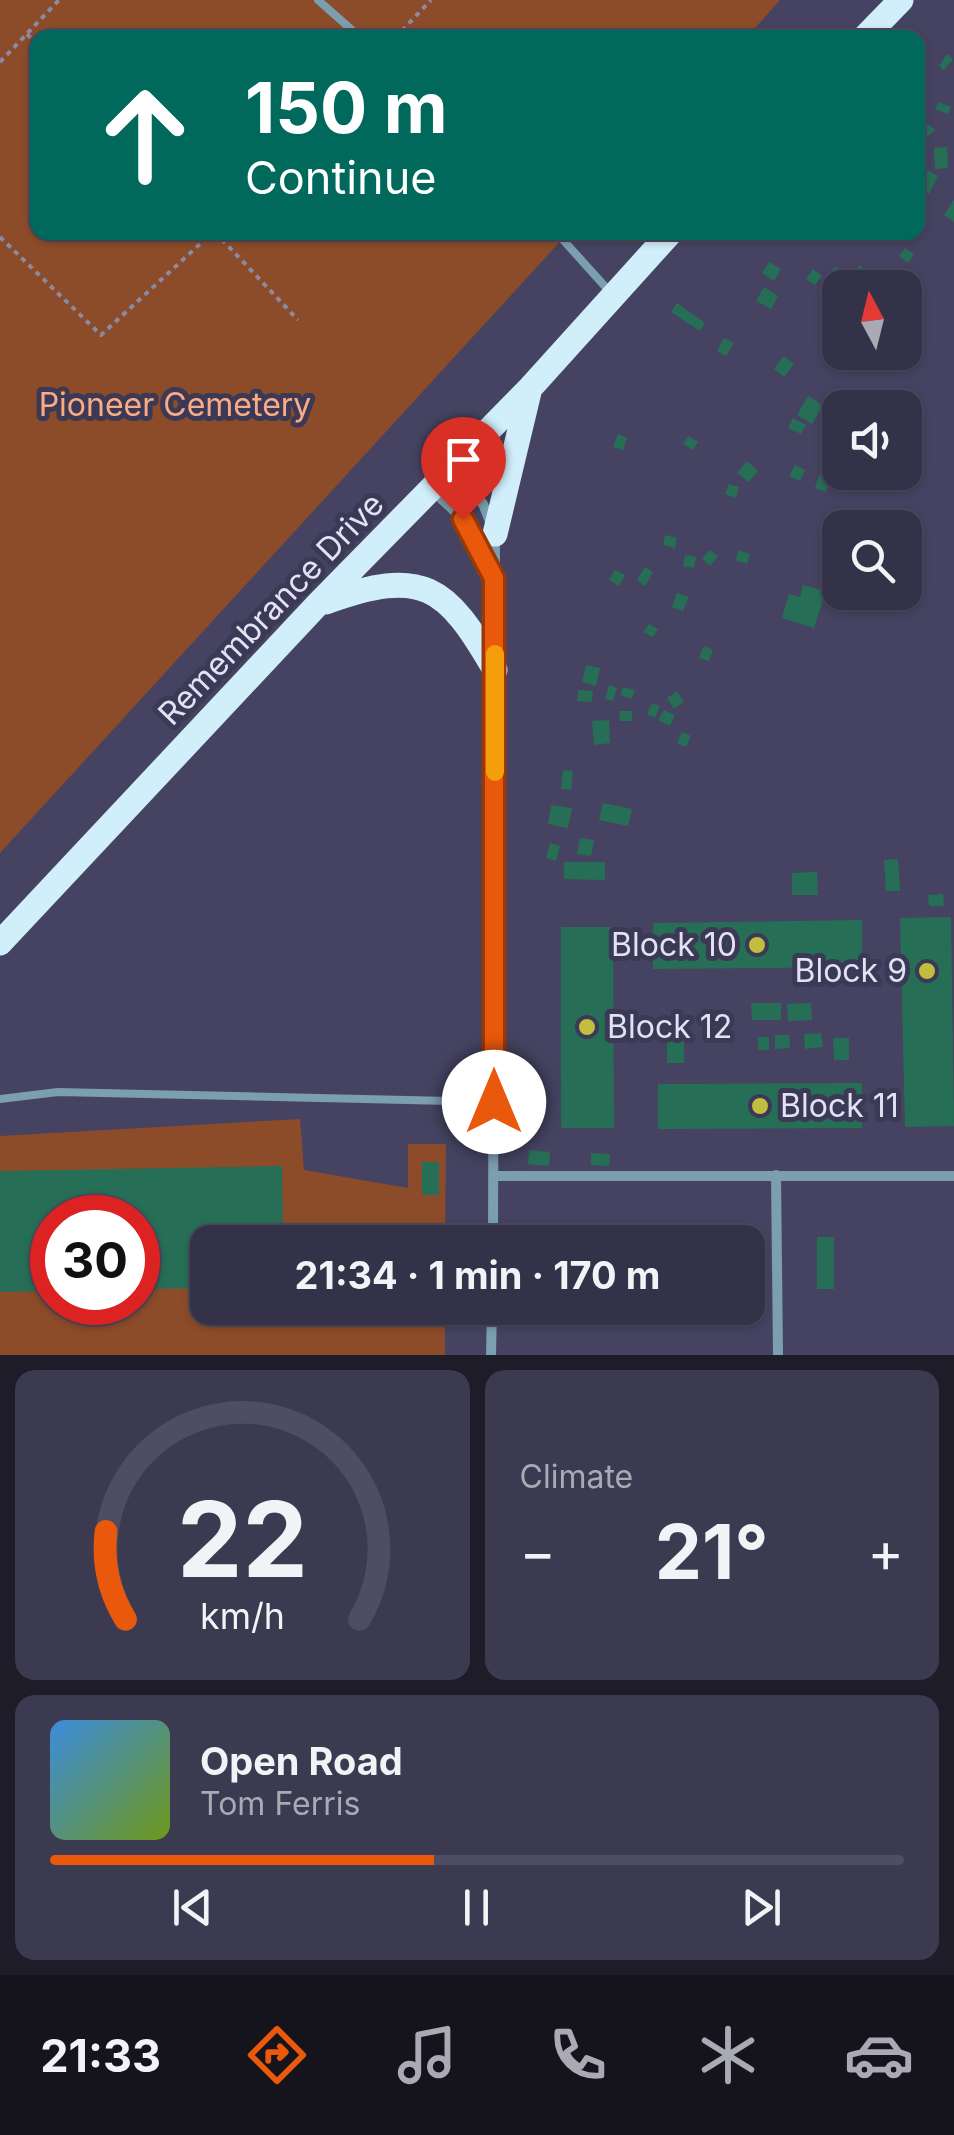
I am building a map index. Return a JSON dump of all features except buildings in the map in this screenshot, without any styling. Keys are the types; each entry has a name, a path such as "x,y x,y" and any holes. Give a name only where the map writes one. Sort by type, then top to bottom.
{"main road":[{"path":"872,30 901,0"},
{"name":"Remembrance Drive","path":"0,943 316,606 530,387 611,293 663,240"},
{"path":"496,534 506,472 530,387"},
{"path":"316,606 371,586 425,589 450,602 465,617 495,670"}],"street":[{"path":"453,466 483,504 496,534 493,1225"},
{"path":"432,489 463,519 494,578"},
{"path":"776,1175 778,1355"},
{"path":"494,1176 954,1176"},
{"path":"491,1355 492,1325"}],"lane":[{"path":"318,0 351,30"},
{"path":"563,240 611,293"},
{"path":"0,1099 58,1092 494,1102"}],"path":[{"path":"0,62 59,0"},
{"path":"403,30 431,0"},
{"path":"26,34 30,38"},
{"path":"0,237 101,335 205,240"},
{"path":"222,240 298,320"}],"green space":[{"name":"Pioneer Cemetery","path":"0,0 780,0 753,30 30,30 30,240 562,240 0,853"},
{"path":"300,1119 304,1170 408,1188 408,1144 446,1144 445,1225 190,1225 190,1325 445,1325 445,1355 0,1355 0,1136"}],"slow traffic":[{"path":"495,654 495,772"}],"place":[{"name":"Block 10","path":"757,945"},
{"name":"Block 9","path":"927,971"},
{"name":"Block 12","path":"587,1027"},
{"name":"Block 11","path":"760,1106"}],"route":[{"path":"463,519 494,578 494,1102"}]}
